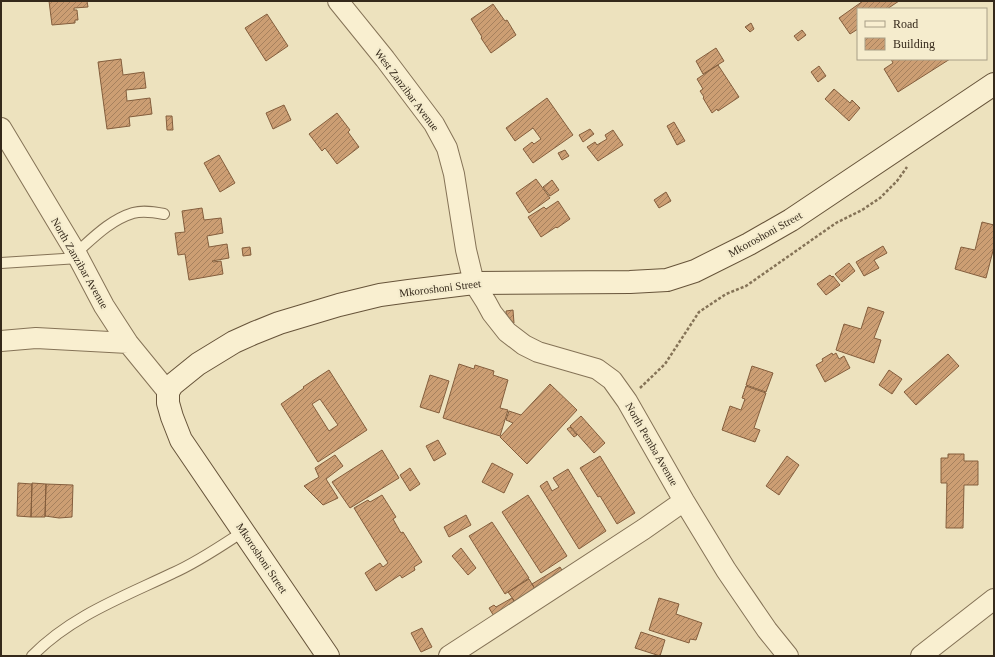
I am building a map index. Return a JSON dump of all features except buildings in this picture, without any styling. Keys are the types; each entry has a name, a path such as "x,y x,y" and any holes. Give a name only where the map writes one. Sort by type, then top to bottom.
{"street":[{"name":"West Zanzibar Avenue","path":"343,3 434,124 447,148 451,161 466,250 474,283"},
{"name":"Mkoroshoni Street","path":"328,656 181,440 168,403 168,392 172,385 198,364 234,342 254,333 316,311 380,296 474,283 630,282 667,280 695,271 749,244 803,213 994,84"},
{"name":"North Zanzibar Avenue","path":"1,128 77,256 104,306 128,343 168,392"},
{"name":"North Pemba Avenue","path":"474,283 500,324 515,339 538,352 592,367 602,372 618,387 726,570 774,640 788,656"},
{"path":"1,341 36,338 128,343"},
{"path":"449,656 644,529 684,501"},
{"path":"920,656 994,599"}],"lane":[{"path":"1,263 77,256 98,233 113,222 133,213 150,212 164,214"},
{"path":"32,656 43,645 66,627 100,607 175,573 244,532"}],"path":[{"path":"627,401 665,364 699,312 726,294 746,286 836,223 862,210 880,198 897,181 908,165"}]}
